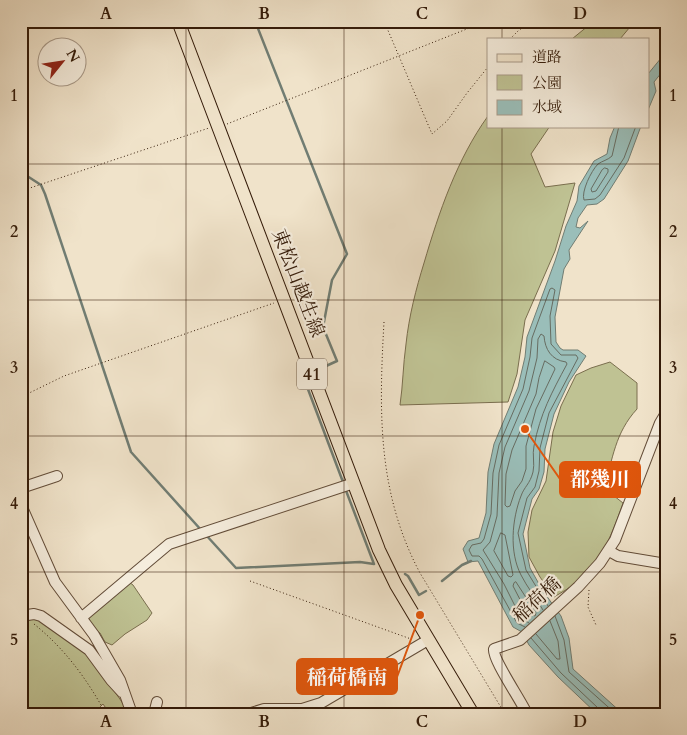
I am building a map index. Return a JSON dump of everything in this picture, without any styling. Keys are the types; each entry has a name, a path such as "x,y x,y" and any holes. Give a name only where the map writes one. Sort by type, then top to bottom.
{"main road":[{"name":"東松山越生線","path":"178,21 379,550 424,643 474,714"}],"street":[{"name":"稲荷橋","path":"527,714 494,657 493,652 499,646 520,640 578,587 609,551 615,540 660,423 666,413"},
{"path":"21,488 57,476"},
{"path":"81,618 169,544 354,483"},
{"path":"21,505 44,561 55,582 104,652 120,680 132,714"},
{"path":"21,530 32,530"},
{"path":"609,551 618,556 666,564"},
{"path":"22,615 34,614 41,616 89,650 120,691 125,694"},
{"path":"248,714 264,709 302,708 321,703 424,643"},
{"path":"154,714 156,702"}],"path":[{"path":"384,21 432,134 447,121 487,68"},
{"path":"21,190 218,127 487,21"},
{"path":"511,38 532,21"},
{"path":"21,397 64,376 284,300"},
{"path":"384,322 380,385 381,423 386,468 395,511 410,554 420,573 505,714"},
{"path":"250,581 424,643"},
{"path":"589,590 588,607 596,625"},
{"path":"22,615 48,635 69,657 106,714"}],"green space":[{"path":"594,21 635,21 621,38 573,38"},
{"path":"487,118 487,128 549,128 531,154 545,187 575,183 555,251 525,320 517,374 508,402 400,405 409,323 416,293 450,186"},
{"path":"610,362 637,383 637,409 619,437 604,488 623,503 611,535 600,556 586,574 554,597 529,557 528,532 532,510 546,481 553,432 561,406 576,375"},
{"path":"129,582 152,613 147,620 112,645 105,642 88,618"},
{"path":"21,606 87,652 124,705 123,714 110,714 103,704 96,711 97,714 21,714"}],"water":[{"path":"666,52 666,67 654,82 656,91 650,105 650,72"},
{"path":"614,128 640,128 628,161 604,199 597,204 587,205 578,218 576,227 580,228 588,221 569,250 570,259 564,269 555,317 556,342 563,350 578,350 586,356 569,382 554,414 545,449 544,472 539,489 532,499 523,534 530,568 543,591 561,616 569,638 573,669 623,714 597,714 558,677 529,645 522,632 513,627 478,561 468,562 463,549 468,541 479,538 486,513 488,472 494,444 518,387 525,357 527,337 566,226 577,201 579,186 594,161 607,154"}],"waterway":[{"path":"255,21 347,254 332,280 323,327 337,361 315,371"},
{"path":"21,172 41,185 45,194 131,452 202,531"},
{"path":"308,374 303,376 343,482"},
{"path":"345,488 374,564"},
{"path":"206,535 236,568 360,562 374,564"},
{"path":"442,581 462,565 471,561"},
{"path":"405,574 419,595 426,591"}],"place":[{"name":"都幾川","path":"525,429"},
{"name":"稲荷橋南","path":"420,615"}]}
